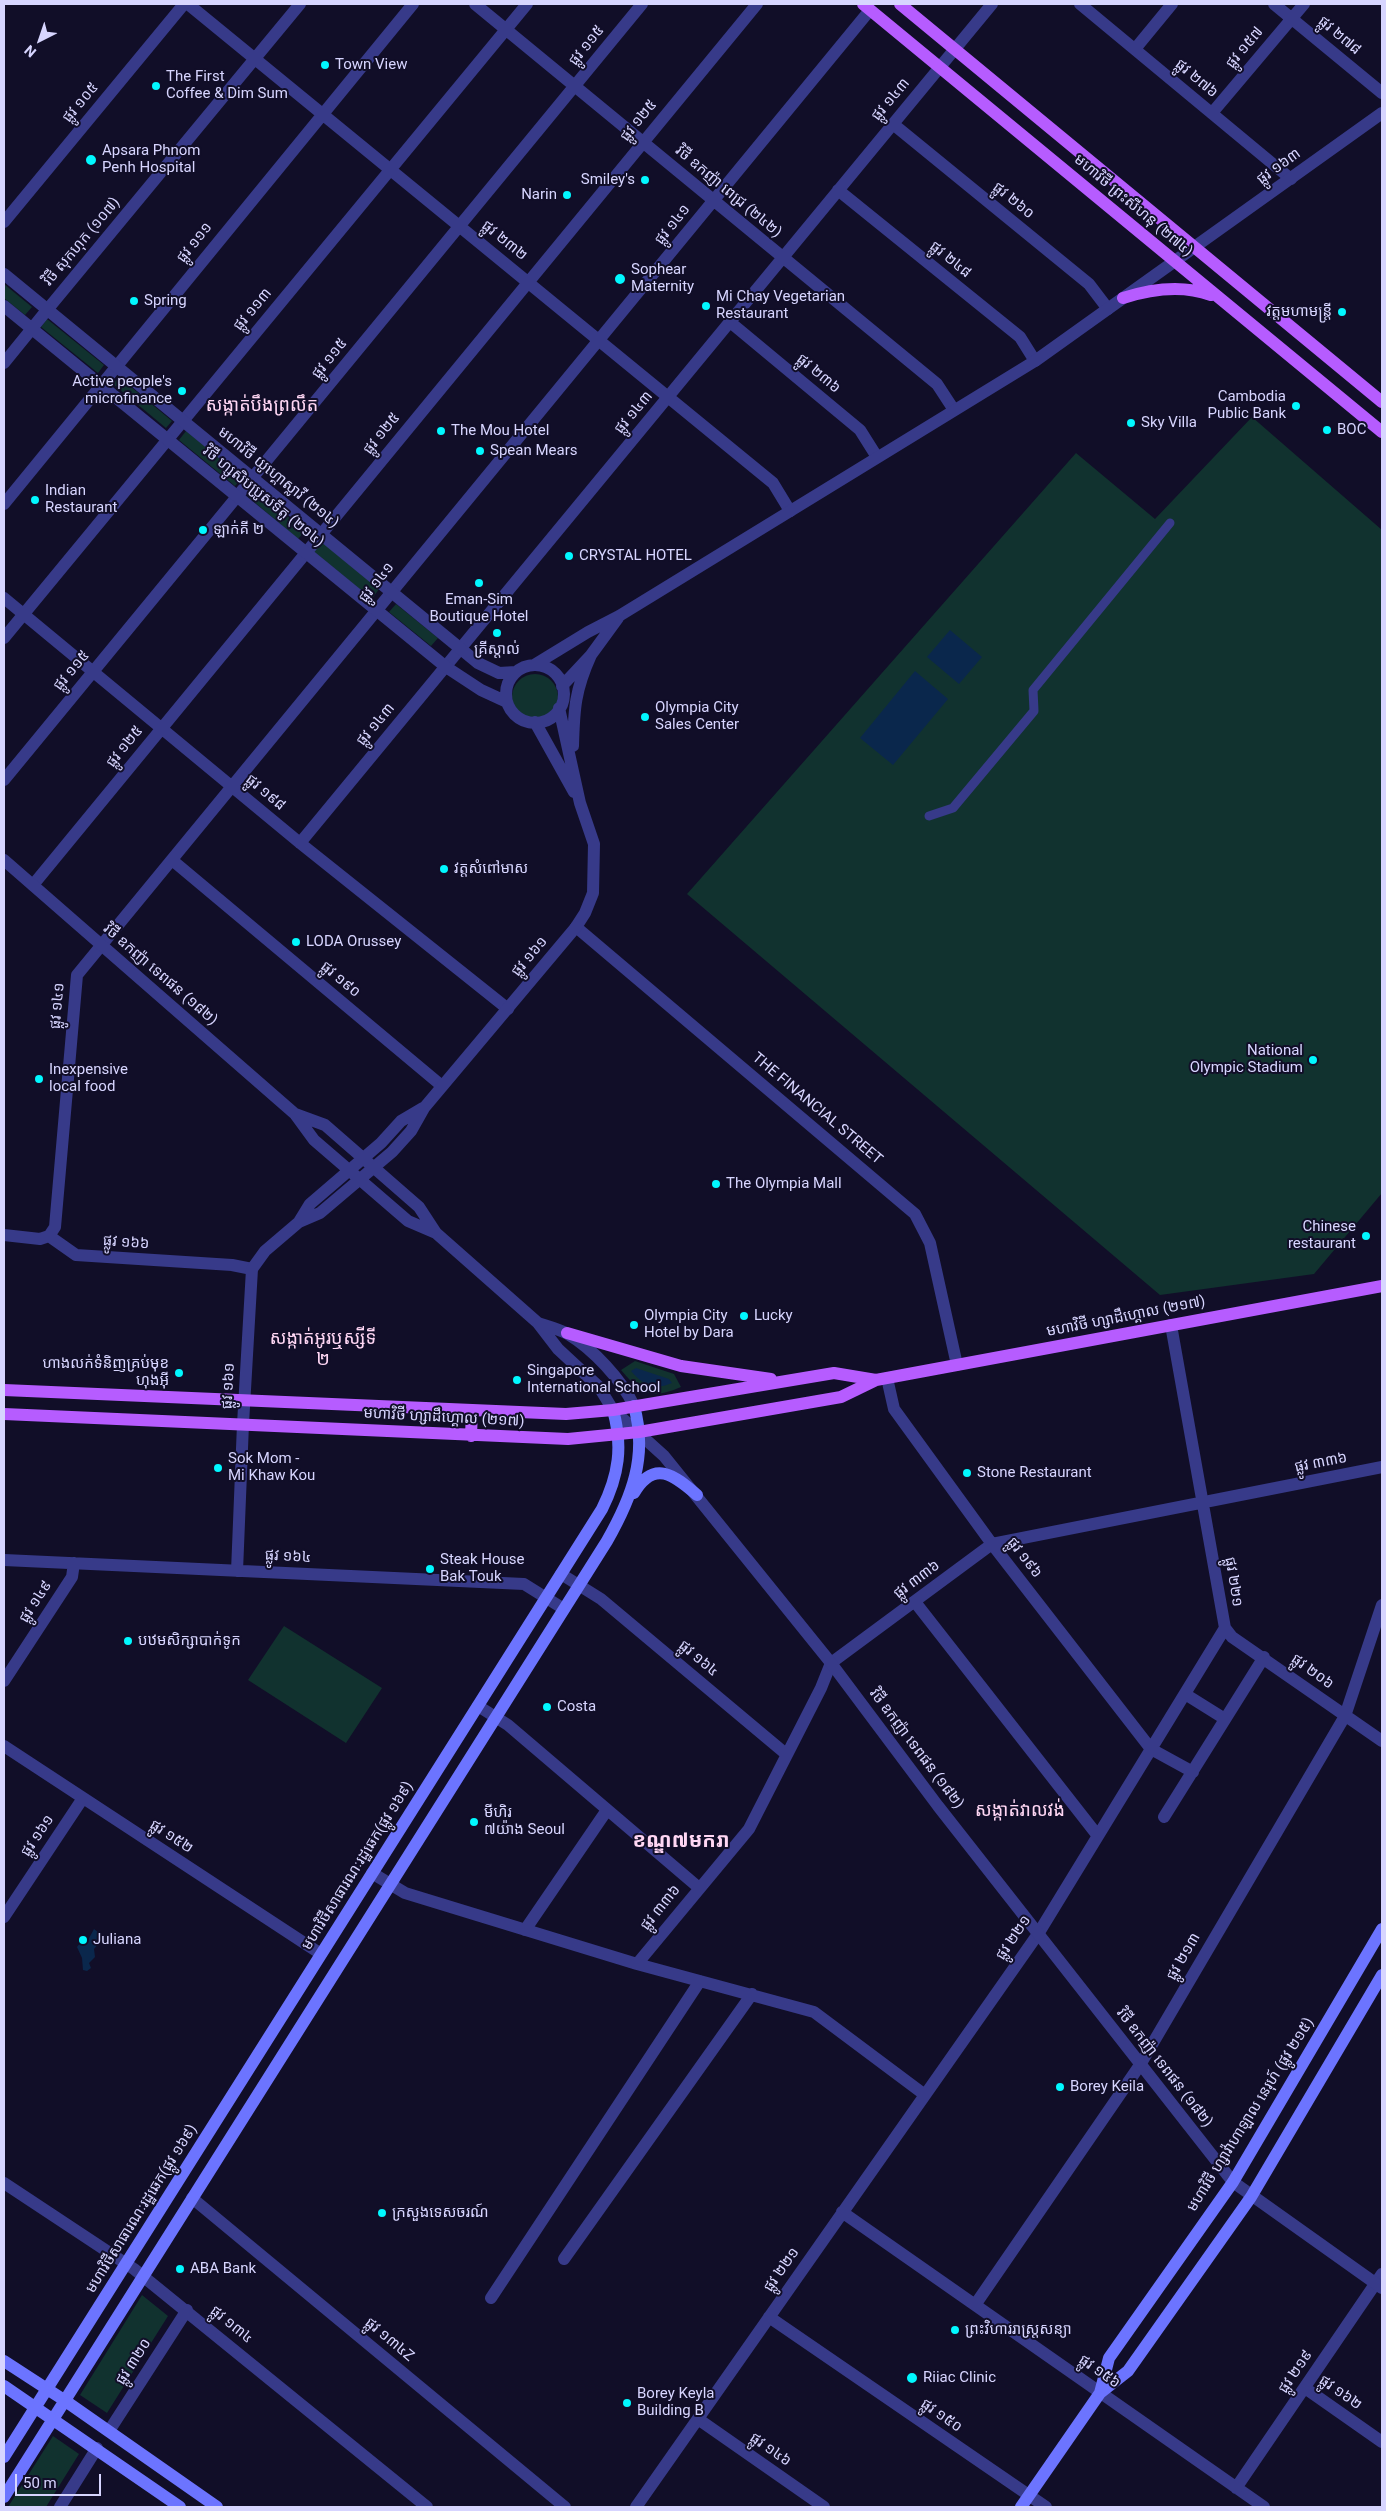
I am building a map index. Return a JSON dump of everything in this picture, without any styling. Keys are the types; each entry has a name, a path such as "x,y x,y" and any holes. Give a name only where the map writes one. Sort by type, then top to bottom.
{"main road":[{"name":"មហាវិថី ព្រះសីហនុ (២៧៤)","path":"900,4 1382,402"},
{"name":"មហាវិថី ព្រះសីហនុ (២៧៤)","path":"866,7 1382,432"},
{"path":"1123,298 1148,290 1199,290 1220,298"},
{"name":"មហាវិថី ហ្សាដឹហ្គោល (២១៧)","path":"4,1414 472,1436 568,1439 619,1435 841,1397 882,1379 1382,1286"},
{"path":"567,1333 682,1366 733,1375 788,1380"},
{"name":"មហាវិថី ហ្សាដឹហ្គោល (២១៧)","path":"4,1390 566,1414 613,1410 834,1373 882,1379"},
{"path":"627,1504 638,1469 640,1432 634,1406"},
{"path":"472,1410 472,1436"},
{"name":"មហាវិថីសាធារណៈរដ្ឋឆេក(ផ្លូវ ១៦៩)","path":"48,2389 546,1598 608,1496 619,1465 619,1435 613,1410"},
{"path":"4,2496 579,1585 642,1481 659,1472 669,1473 678,1478 697,1495"},
{"name":"មហាវិថី ហ្សាវ៉ាហាឡាល នេរុហ៍ (ផ្លូវ ២១៥)","path":"1100,2393 1109,2358 1233,2182 1382,1929"},
{"name":"មហាវិថី ហ្សាវ៉ាហាឡាល នេរុហ៍ (ផ្លូវ ២១៥)","path":"1021,2507 1100,2393 1128,2371 1251,2196 1382,1975"},
{"path":"4,2361 48,2389 217,2507"},
{"path":"4,2386 97,2448 180,2507"},
{"path":"4,2457 48,2389"}],"street":[{"name":"ផ្លូវ ១០៥","path":"4,222 184,4"},
{"name":"ផ្លូវ ២៣២","path":"188,4 773,484 790,511"},
{"name":"វិថី សុកហុក (១០៧)","path":"4,363 300,4"},
{"name":"ផ្លូវ ១១១","path":"4,504 413,4"},
{"name":"វិថី ឧកញ៉ា ពេជ្រ (២៤២)","path":"475,4 936,384 954,410"},
{"name":"ផ្លូវ ១១៣","path":"4,638 527,4"},
{"name":"ផ្លូវ ១១៥","path":"4,780 642,4"},
{"name":"ផ្លូវ ១២៥","path":"33,885 757,4"},
{"name":"ផ្លូវ ១៤៣","path":"300,843 992,4"},
{"name":"ផ្លូវ ២៧៦","path":"1080,4 1291,179"},
{"path":"1134,49 1172,4"},
{"name":"ផ្លូវ ២៧៨","path":"1274,4 1382,93"},
{"name":"ផ្លូវ ១៥៧","path":"1212,113 1304,4"},
{"name":"ផ្លូវ ១៤១","path":"49,1236 55,1227 77,975 713,201 866,7"},
{"name":"ផ្លូវ ១៦៣","path":"534,665 588,632 619,616 1035,361 1382,113"},
{"name":"ផ្លូវ ២៦០","path":"893,124 1089,284 1108,309"},
{"name":"ផ្លូវ ២៤៨","path":"838,190 1020,337 1035,361"},
{"name":"មហាវិថី យូហ្គោស្លាវី (២១៤)","path":"4,274 460,648 488,669 500,672 516,672"},
{"name":"វិថី ហ្សូសិបប្រូសទីតូ (២១៤)","path":"4,306 446,667 481,690 508,702"},
{"name":"ផ្លូវ ២៣៦","path":"730,322 860,430 877,457"},
{"path":"929,816 953,808 1034,711 1032,690 1170,524"},
{"name":"ផ្លូវ ១៩៨","path":"4,598 300,843 508,1009"},
{"path":"562,686 591,655 619,616"},
{"path":"574,773 574,713 579,681 591,655"},
{"path":"534,665 552,670 564,693 560,708 548,719 535,722 515,715 508,702 506,688 516,672 534,665"},
{"name":"ផ្លូវ ១៦១","path":"237,1571 252,1269 265,1251 299,1222 320,1213 392,1152 411,1131 424,1108 576,927 593,892 594,844 580,803 560,708"},
{"name":"ផ្លូវ ១៦១","path":"535,722 580,803"},
{"name":"វិថី ឧកញ៉ា ទេពផន (១៨២)","path":"4,860 295,1114 314,1140 359,1180 408,1221 436,1233"},
{"name":"ផ្លូវ ១៩០","path":"172,860 442,1086"},
{"name":"THE FINANCIAL STREET","path":"576,927 915,1214 930,1243 957,1365"},
{"name":"ផ្លូវ ១៦១","path":"299,1222 310,1204 363,1158 401,1121 424,1108"},
{"name":"វិថី ឧកញ៉ា ទេពផន (១៨២)","path":"295,1114 325,1125 419,1207 436,1233 538,1323 558,1349 598,1387 613,1410 640,1432 664,1456 831,1663 938,1806 1233,2182 1380,2282"},
{"path":"4,1236 40,1238 49,1236"},
{"name":"ផ្លូវ ១៦៦","path":"49,1236 76,1255 232,1265 252,1269"},
{"name":"វិថី ឧកញ៉ា ទេពផន (១៨២)","path":"538,1323 567,1333 613,1373 628,1393 634,1406"},
{"name":"ផ្លូវ ២២១","path":"636,2507 1038,1934 1225,1628 1171,1325"},
{"name":"ផ្លូវ ១៩៦","path":"882,1379 894,1409 992,1544 1151,1749"},
{"name":"ផ្លូវ ៣៣៦","path":"637,1964 698,1887 749,1829 821,1688 831,1663 992,1544 1382,1467"},
{"name":"ផ្លូវ ១៦៤","path":"4,1560 524,1584 564,1608"},
{"name":"ផ្លូវ ១៤៩","path":"4,1681 72,1577 74,1563"},
{"name":"ផ្លូវ ១៦៤","path":"561,1574 601,1599 786,1754"},
{"path":"915,1602 1098,1836"},
{"name":"ផ្លូវ ២១៣","path":"974,2305 1140,2065 1344,1716 1382,1605"},
{"name":"ផ្លូវ ២០៦","path":"1225,1628 1232,1637 1264,1657 1344,1716 1382,1741"},
{"path":"1164,1817 1264,1657"},
{"path":"1185,1694 1226,1718"},
{"path":"478,1706 508,1725 698,1887"},
{"name":"ផ្លូវ ១៥២","path":"4,1746 321,1954"},
{"path":"1151,1749 1192,1772"},
{"name":"ផ្លូវ ១៦១","path":"4,1917 84,1798"},
{"path":"525,1930 607,1810"},
{"path":"372,1873 405,1893 637,1964 814,2012 925,2095"},
{"path":"490,2298 700,1980"},
{"path":"564,2259 752,1994"},
{"name":"ផ្លូវ ១៣៤","path":"4,2183 143,2276 427,2507"},
{"name":"ផ្លូវ ១៣៤Z","path":"192,2198 565,2507"},
{"name":"ផ្លូវ ១៥៦","path":"842,2212 1264,2507"},
{"name":"ផ្លូវ ២១៩","path":"1236,2488 1304,2388 1380,2282"},
{"name":"ផ្លូវ ៣២០","path":"109,2431 186,2310"},
{"name":"ផ្លូវ ១៥០","path":"769,2317 1046,2507"},
{"name":"ផ្លូវ ១៦២","path":"1304,2388 1382,2442"},
{"name":"ផ្លូវ ១៤៦","path":"698,2419 824,2507"},
{"path":"60,2507 97,2448"}],"green space":[{"path":"4,284 32,307 25,315 4,298"},
{"path":"47,319 104,365 98,373 41,327"},
{"path":"119,377 172,421 166,428 113,384"},
{"path":"1252,417 1382,530 1382,1193 1314,1274 1160,1295 687,894 1076,453 1155,519"},
{"path":"186,431 243,477 235,486 179,440"},
{"path":"254,488 305,531 298,539 247,496"},
{"path":"321,541 379,589 372,599 313,551"},
{"path":"396,604 438,638 431,646 389,612"},
{"path":"535,674 548,678 554,684 558,697 554,710 548,716 535,720 522,716 516,710 512,697 516,684 522,678"},
{"path":"635,1361 674,1374 681,1387 654,1394 641,1389 621,1370"},
{"path":"284,1626 382,1688 346,1743 248,1680"},
{"path":"142,2295 168,2316 107,2413 80,2395"},
{"path":"53,2436 79,2454 46,2507 8,2507"}],"water":[{"path":"950,630 982,657 959,684 927,657"},
{"path":"915,671 948,699 893,765 860,738"},
{"path":"636,1368 669,1379 672,1383 654,1386 644,1383 631,1371"},
{"path":"94,1929 104,1937 94,1949 95,1957 89,1963 91,1968 87,1971 83,1970 82,1958 77,1947 83,1939 88,1940"}],"place":[{"name":"Town View","path":"325,65"},
{"name":"The First Coffee & Dim Sum","path":"156,86"},
{"name":"Apsara Phnom Penh Hospital","path":"91,160"},
{"name":"Smiley's","path":"645,180"},
{"name":"Narin","path":"567,195"},
{"name":"Sophear Maternity","path":"620,279"},
{"name":"Spring","path":"134,301"},
{"name":"Mi Chay Vegetarian Restaurant","path":"706,306"},
{"name":"វត្តមហាមន្រ្តី","path":"1342,312"},
{"name":"Active people's microfinance","path":"182,391"},
{"name":"Cambodia Public Bank","path":"1296,406"},
{"name":"Sky Villa","path":"1131,423"},
{"name":"BOC","path":"1327,430"},
{"name":"The Mou Hotel","path":"441,431"},
{"name":"Spean Mears","path":"480,451"},
{"name":"Indian Restaurant","path":"35,500"},
{"name":"ឡាក់គី ២","path":"203,530"},
{"name":"CRYSTAL HOTEL","path":"569,556"},
{"name":"Eman-Sim Boutique Hotel","path":"479,583"},
{"name":"គ្រីស្តាល់","path":"497,633"},
{"name":"Olympia City Sales Center","path":"645,717"},
{"name":"វត្តសំពៅមាស","path":"444,869"},
{"name":"LODA Orussey","path":"296,942"},
{"name":"National Olympic Stadium","path":"1313,1060"},
{"name":"Inexpensive local food","path":"39,1079"},
{"name":"The Olympia Mall","path":"716,1184"},
{"name":"Chinese restaurant","path":"1366,1236"},
{"name":"Lucky","path":"744,1316"},
{"name":"Olympia City Hotel by Dara","path":"634,1325"},
{"name":"ហាងលក់ទំនិញគ្រប់មុខ ហុងអ៊ី","path":"179,1373"},
{"name":"Singapore International School","path":"517,1380"},
{"name":"Sok Mom - Mi Khaw Kou","path":"218,1468"},
{"name":"Stone Restaurant","path":"967,1473"},
{"name":"Steak House Bak Touk","path":"430,1569"},
{"name":"បឋមសិក្សាបាក់ទូក","path":"128,1641"},
{"name":"Costa","path":"547,1707"},
{"name":"មីហិរ ៧យ៉ាង Seoul","path":"474,1822"},
{"name":"Juliana","path":"83,1940"},
{"name":"Borey Keila","path":"1060,2087"},
{"name":"ក្រសួងទេសចរណ៍","path":"382,2213"},
{"name":"ABA Bank","path":"180,2269"},
{"name":"ព្រះវិហាររាស្ត្រសន្យា","path":"955,2330"},
{"name":"Riiac Clinic","path":"912,2378"},
{"name":"Borey Keyla Building B","path":"627,2403"}],"district":[{"name":"សង្កាត់បឹងព្រលឹត","path":"262,406"},
{"name":"សង្កាត់អូរឬស្សីទី ២","path":"323,1349"},
{"name":"សង្កាត់វាលវង់","path":"1020,1811"},
{"name":"ខណ្ឌ៧មករា","path":"681,1842"}]}
